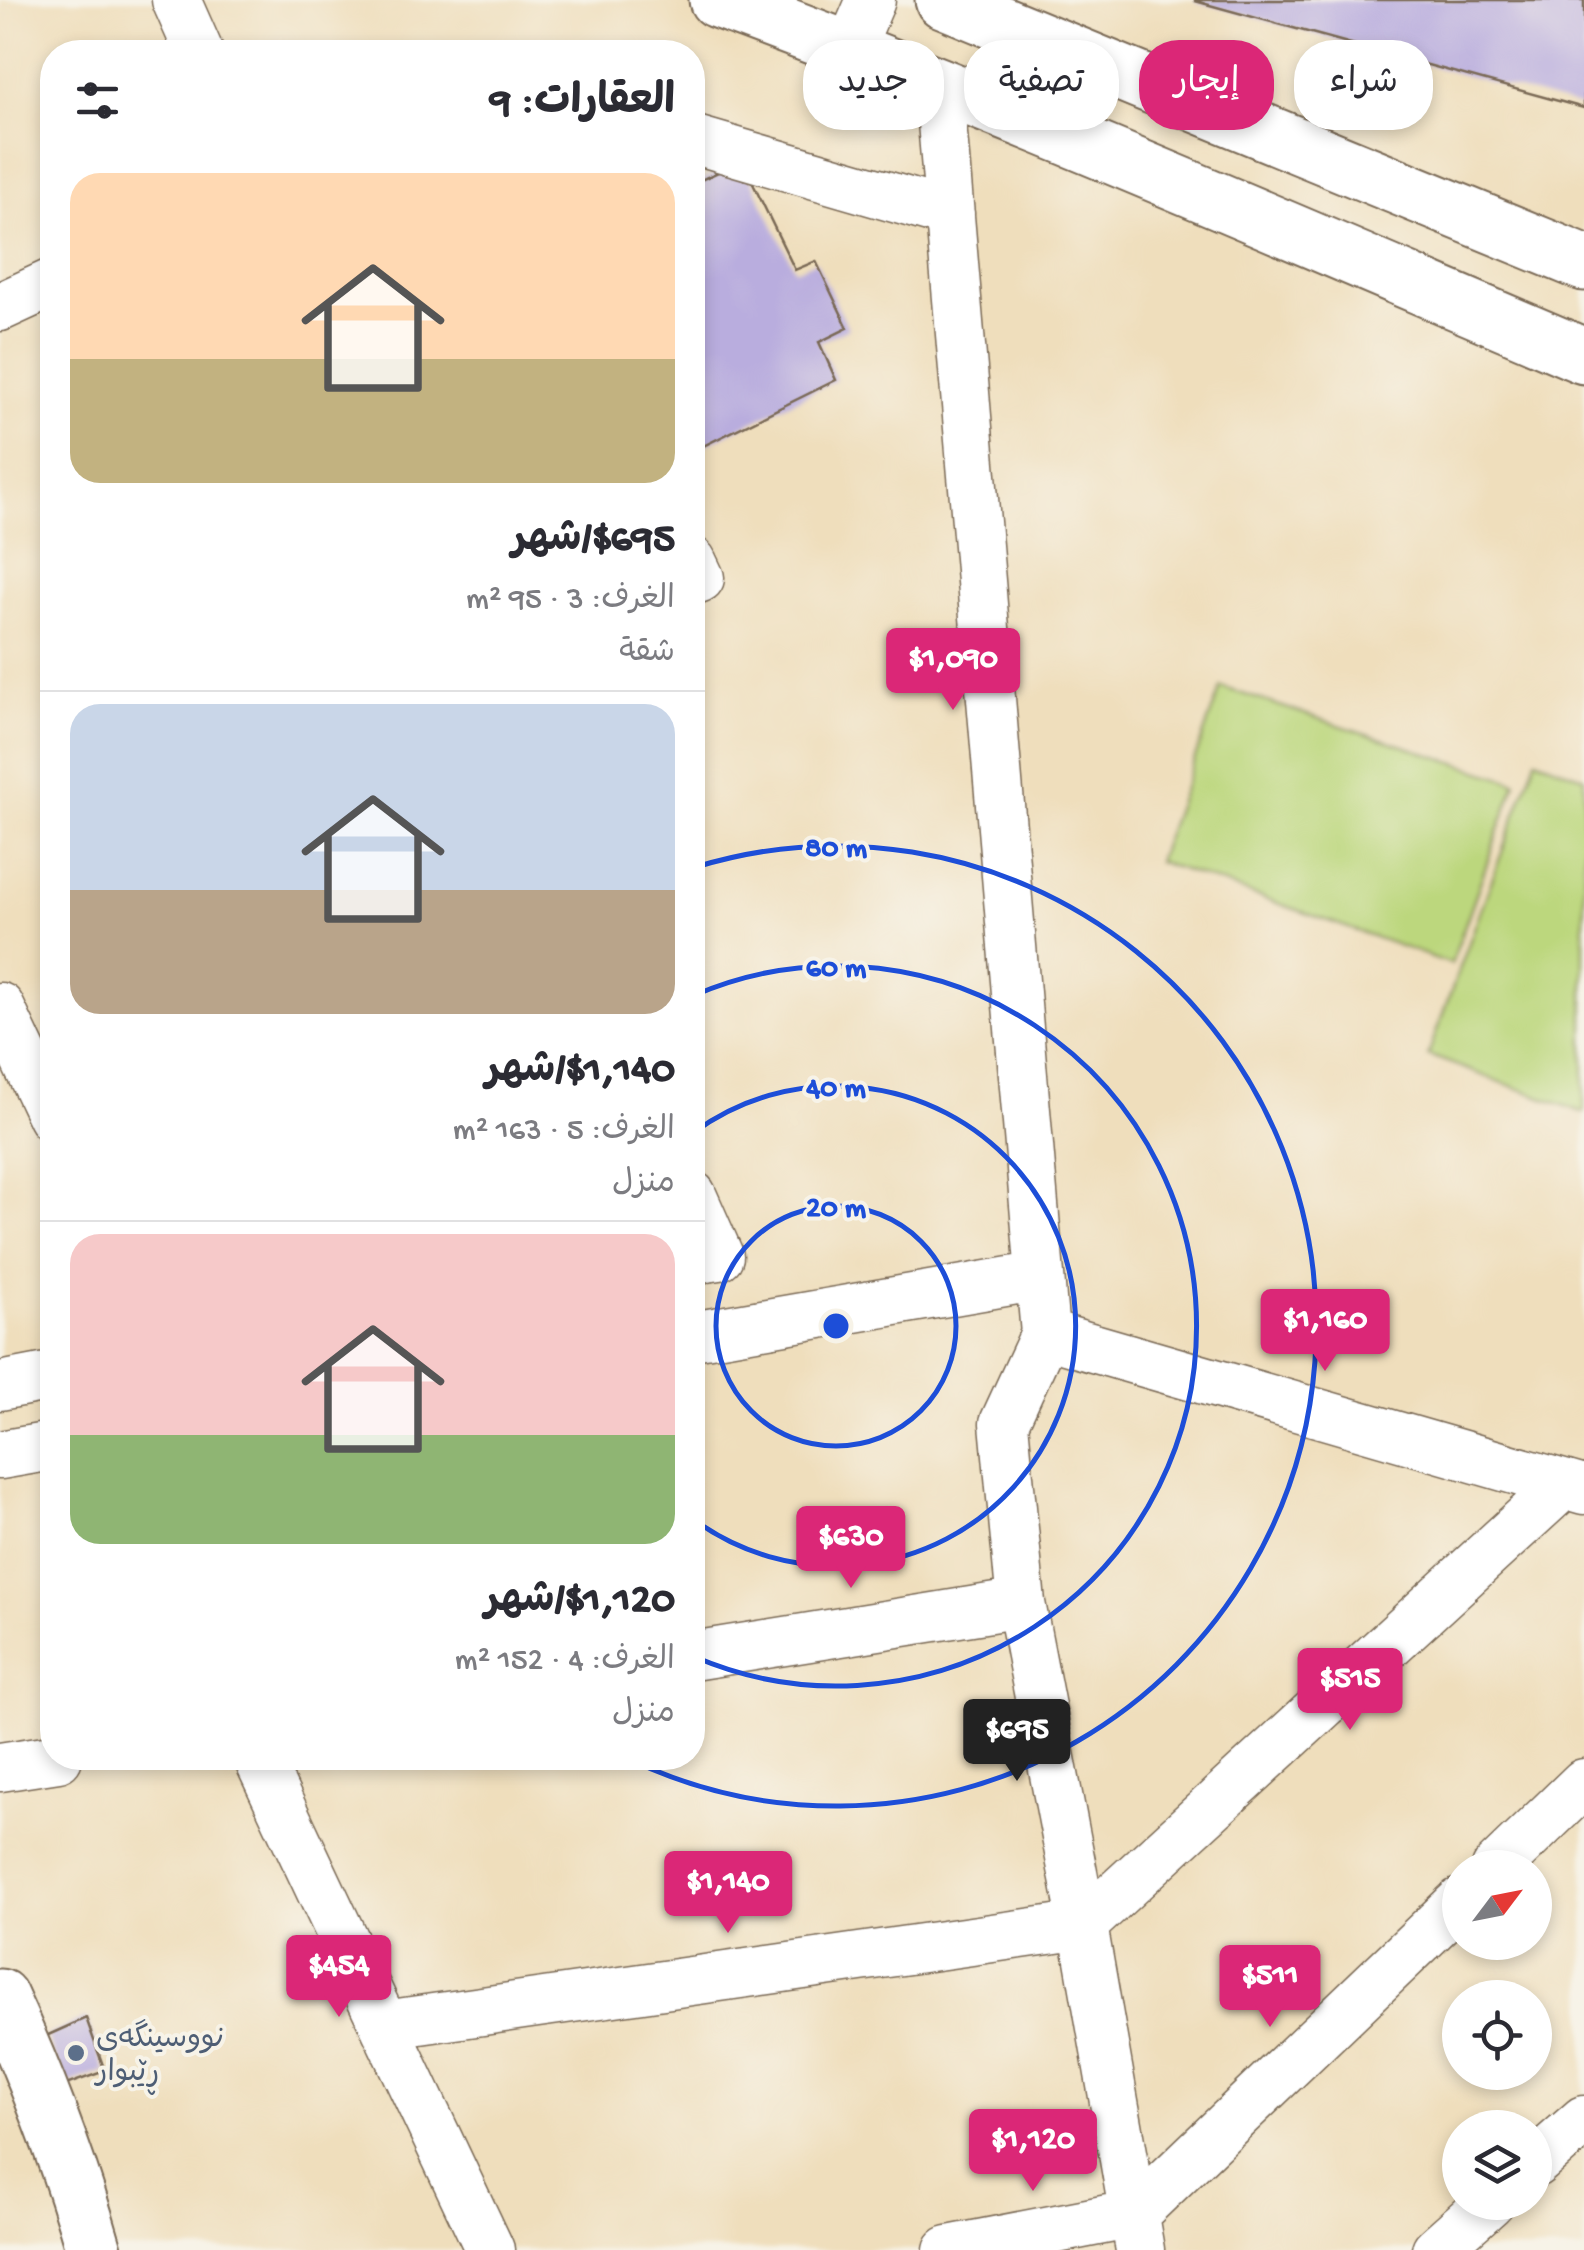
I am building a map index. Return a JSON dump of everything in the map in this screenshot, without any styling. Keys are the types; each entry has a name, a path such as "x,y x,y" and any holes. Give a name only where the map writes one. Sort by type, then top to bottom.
{"street":[{"path":"176,0 194,40"},
{"path":"717,0 826,40"},
{"path":"854,40 871,0"},
{"path":"943,0 1584,262"},
{"path":"944,88 1158,173 1584,356"},
{"path":"943,130 1045,1334 1004,1422 1021,1603 1084,1925 1137,2232"},
{"path":"705,142 950,214"},
{"path":"0,307 40,289"},
{"path":"0,1007 40,1092"},
{"path":"705,1224 719,1256 705,1258"},
{"path":"705,1334 1040,1276"},
{"path":"1045,1334 1574,1487"},
{"path":"0,1386 40,1378"},
{"path":"0,1455 40,1448"},
{"path":"384,2025 1084,1925 1574,1487"},
{"path":"705,1654 1021,1603"},
{"path":"0,1766 40,1760"},
{"path":"264,1770 490,2250"},
{"path":"1515,1850 1584,1783"},
{"path":"948,2250 1137,2232 1442,1920"},
{"path":"0,1998 53,2120 93,2250"},
{"path":"1552,2148 1584,2120"},
{"path":"1436,2250 1470,2220"}],"green space":[{"path":"1221,687 1516,782 1451,964 1157,861"},
{"path":"1536,759 1584,777 1584,1113 1428,1055"}],"building":[{"path":"1584,0 1584,108 1433,66 1433,40 1337,40 1195,1"},
{"path":"742,161 795,270 816,261 848,328 819,342 836,380 705,445 705,178"},
{"name":"نووسینگه‌ی ڕێبوار","path":"86,2018 105,2071 66,2085 46,2036"}],"place":[{"name":"نووسینگه‌ی ڕێبوار","path":"76,2053"}]}
